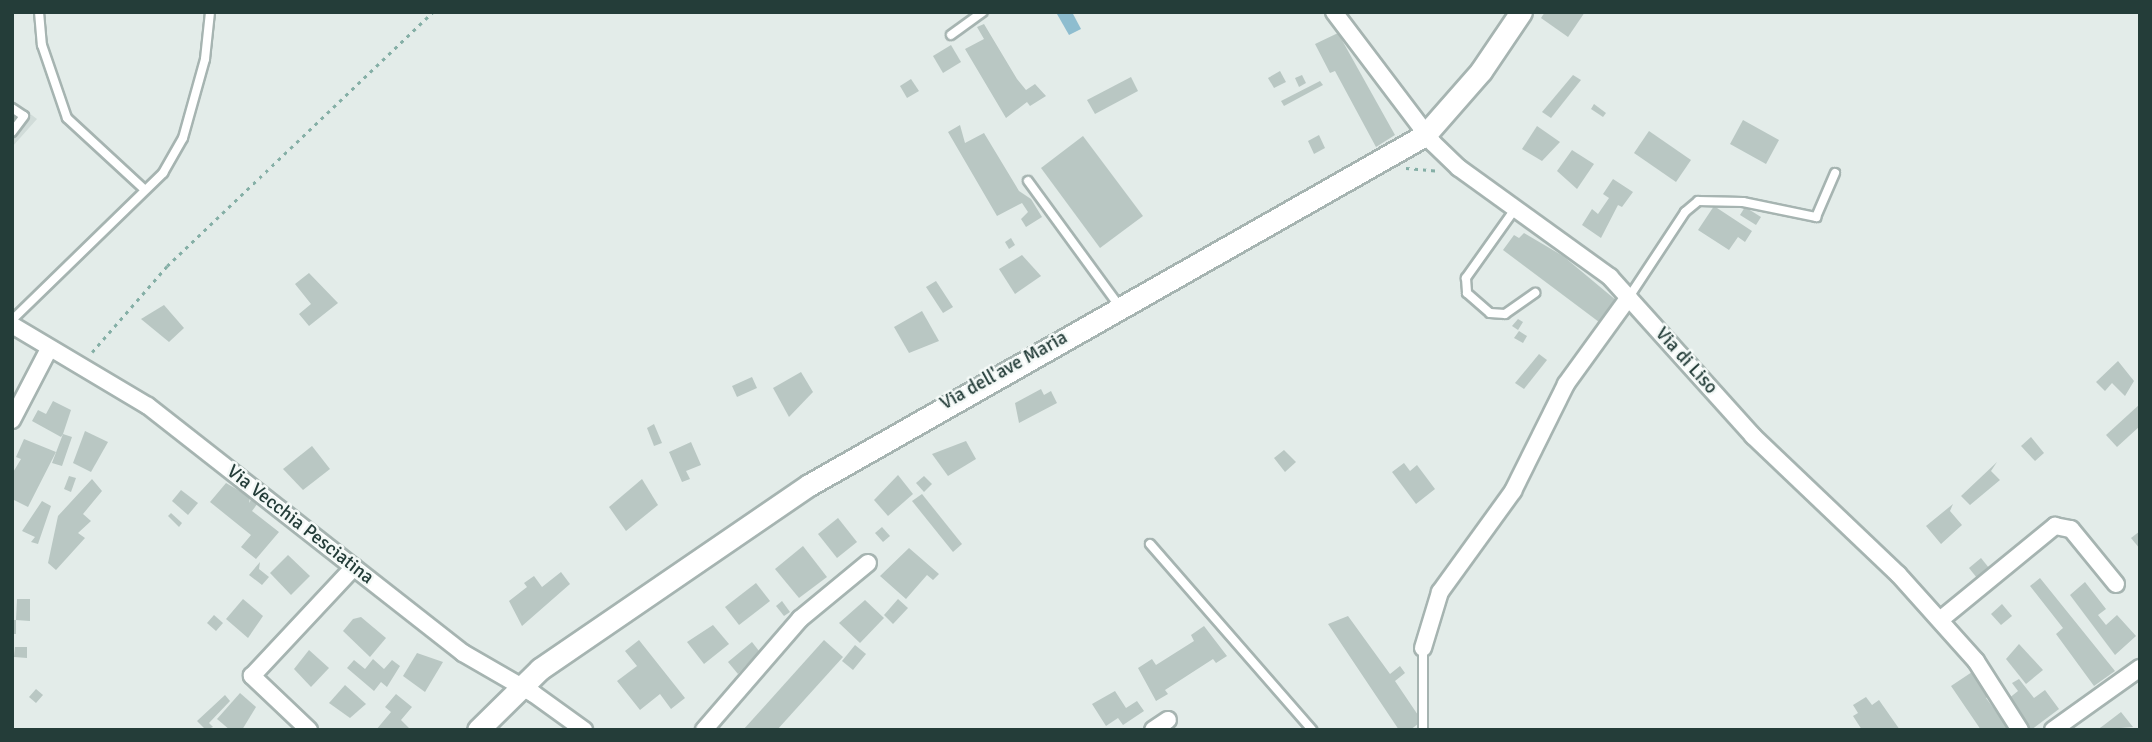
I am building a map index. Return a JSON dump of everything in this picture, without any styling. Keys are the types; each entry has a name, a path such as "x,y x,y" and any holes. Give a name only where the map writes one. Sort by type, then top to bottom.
{"street":[{"name":"Via di Liso","path":"1334,12 1425,135 1459,169 1610,277 1753,436 1940,620 1976,661 2020,730"},
{"name":"Via dell'ave Maria","path":"478,730 519,686 820,478 1119,306 1425,135 1481,71 1521,12"},
{"path":"1423,648 1440,592 1513,491 1566,384 1629,297"},
{"name":"Via Vecchia Pesciatina","path":"12,322 49,349 148,406 463,653 519,686 584,730"},
{"path":"12,420 49,349"},
{"path":"1940,620 2055,526 2071,529 2116,584"},
{"path":"704,730 800,619 868,563"},
{"path":"309,730 252,676 354,567"},
{"path":"2053,730 2140,668"},
{"path":"1153,730 1168,720"}],"lane":[{"path":"40,12 41,45 67,118 145,190"},
{"path":"12,322 163,173 183,138 205,59 210,12"},
{"path":"951,35 983,12"},
{"path":"12,108 24,116 12,132"},
{"path":"1629,297 1685,212 1698,201 1743,202 1816,217 1835,173"},
{"path":"1028,180 1119,306"},
{"path":"1515,209 1466,278 1467,293 1490,313 1505,314 1535,293"},
{"path":"1150,544 1312,730"},
{"path":"1423,648 1423,730"}],"path":[{"path":"87,372 93,346 167,266 433,12"},
{"path":"1394,171 1422,166 1443,172"}],"shaded area":[{"path":"12,100 37,119 12,147"}],"water":[{"path":"1072,12 1081,29 1069,35 1057,14"}],"building":[{"path":"1545,12 1585,12 1568,37 1541,18"},
{"path":"984,24 1026,90 1035,84 1046,96 1030,106 1027,102 1006,118 965,49 984,39 977,27"},
{"path":"1338,33 1395,135 1376,147 1335,71 1330,73 1315,44"},
{"path":"951,45 961,62 943,73 933,56"},
{"path":"1280,71 1286,82 1274,88 1268,78"},
{"path":"1302,75 1306,83 1299,87 1295,78"},
{"path":"1573,75 1581,80 1551,118 1542,112"},
{"path":"1131,77 1138,91 1095,114 1087,100"},
{"path":"911,79 919,91 907,98 900,86"},
{"path":"1320,81 1323,85 1284,106 1281,101"},
{"path":"1594,104 1606,113 1603,117 1591,109"},
{"path":"1743,120 1779,140 1766,164 1730,144"},
{"path":"960,125 965,143 984,133 1019,191 1031,199 1042,217 1026,227 1021,219 1028,212 1022,203 997,216 948,132"},
{"path":"1537,126 1560,142 1542,161 1522,149"},
{"path":"1649,131 1691,160 1676,182 1634,153"},
{"path":"1319,135 1325,148 1314,154 1308,141"},
{"path":"1083,136 1143,216 1100,248 1041,168"},
{"path":"1572,150 1594,164 1577,189 1557,171"},
{"path":"1613,179 1633,192 1622,207 1618,205 1601,238 1582,225 1592,209 1598,214 1609,198 1603,194"},
{"path":"1714,206 1752,231 1745,242 1738,237 1729,250 1698,230"},
{"path":"1745,207 1761,217 1756,225 1740,215"},
{"path":"1524,233 1563,256 1617,301 1603,325 1503,250 1514,235 1519,238"},
{"path":"1011,238 1015,245 1009,249 1005,242"},
{"path":"1022,255 1041,276 1015,294 999,269"},
{"path":"309,273 338,303 309,326 299,314 311,304 295,284"},
{"path":"936,281 953,307 943,313 926,287"},
{"path":"164,305 184,328 169,342 141,319"},
{"path":"922,311 939,341 909,353 894,327"},
{"path":"1518,319 1523,322 1518,330 1512,326"},
{"path":"1519,331 1527,336 1523,343 1514,338"},
{"path":"1539,354 1547,360 1524,389 1515,383"},
{"path":"2118,361 2134,381 2125,396 2112,383 2105,391 2096,382"},
{"path":"801,372 813,392 789,417 773,388"},
{"path":"752,377 757,388 737,397 732,386"},
{"path":"1041,389 1044,395 1051,391 1057,403 1019,423 1015,403"},
{"path":"53,401 71,410 61,437 32,421 38,410 46,414"},
{"path":"2140,404 2140,426 2117,447 2106,435"},
{"path":"654,424 662,443 654,446 647,428"},
{"path":"85,431 108,442 91,472 73,463"},
{"path":"63,434 72,437 62,466 52,463"},
{"path":"2031,437 2044,453 2035,461 2021,446"},
{"path":"24,439 56,452 28,507 12,499 12,474 21,459 16,457"},
{"path":"966,441 976,459 948,476 932,454"},
{"path":"691,442 701,465 686,471 690,479 682,482 669,452"},
{"path":"312,446 330,469 303,490 283,469"},
{"path":"1284,450 1296,462 1285,472 1274,458"},
{"path":"1997,462 1991,471 2000,480 1970,505 1961,496"},
{"path":"1404,463 1410,471 1417,465 1435,489 1416,504 1392,472"},
{"path":"898,475 913,494 888,516 874,500"},
{"path":"69,476 76,478 71,492 64,489"},
{"path":"924,476 932,484 924,492 916,483"},
{"path":"92,479 102,491 83,514 91,521 78,533 85,538 56,570 48,563 58,516"},
{"path":"642,479 658,505 626,531 609,507"},
{"path":"226,483 250,497 249,503 252,498 258,503 252,511 279,532 256,559 241,547 251,535 210,502"},
{"path":"181,490 198,503 188,515 172,501"},
{"path":"922,494 962,544 953,552 912,501"},
{"path":"42,501 51,506 38,544 31,542 35,537 22,531"},
{"path":"1953,504 1950,511 1962,525 1941,544 1926,526"},
{"path":"171,513 182,523 179,527 168,516"},
{"path":"838,518 857,542 837,558 818,534"},
{"path":"882,527 890,536 883,542 875,533"},
{"path":"2140,531 2140,549 2131,538"},
{"path":"803,546 827,577 799,598 775,569"},
{"path":"909,548 939,574 933,580 927,575 906,599 880,576"},
{"path":"288,555 310,576 291,595 270,573"},
{"path":"1981,558 1989,568 1977,578 1969,568"},
{"path":"260,562 259,569 269,577 262,585 249,575"},
{"path":"561,572 570,584 522,626 509,601 527,587 524,583 534,576 542,587"},
{"path":"2040,578 2115,671 2094,686 2056,634 2063,628 2030,586"},
{"path":"2085,582 2106,609 2098,615 2106,625 2117,615 2136,636 2115,655 2070,595"},
{"path":"756,583 770,601 739,625 725,607"},
{"path":"17,599 30,599 30,621 16,620"},
{"path":"243,599 263,616 248,638 226,619"},
{"path":"898,599 908,608 893,624 884,615"},
{"path":"865,600 884,618 860,643 839,623"},
{"path":"782,601 790,612 784,616 776,606"},
{"path":"2002,604 2012,616 2001,625 1991,614"},
{"path":"214,615 223,623 216,631 207,623"},
{"path":"1348,616 1390,674 1400,666 1405,673 1395,681 1422,721 1410,730 1399,730 1328,624"},
{"path":"361,617 386,638 370,657 343,631 353,619"},
{"path":"12,620 16,620 16,634 12,634"},
{"path":"713,625 729,644 704,664 687,642"},
{"path":"1204,626 1227,656 1216,663 1213,659 1165,690 1168,694 1156,701 1138,668 1152,659 1156,665 1194,641 1191,635"},
{"path":"639,640 685,698 671,709 660,694 640,710 617,681 637,666 625,651"},
{"path":"824,640 843,657 777,730 743,730"},
{"path":"752,642 759,651 738,674 728,662"},
{"path":"2019,644 2043,670 2026,684 2006,659"},
{"path":"855,645 866,654 853,670 842,661"},
{"path":"15,647 27,647 27,658 14,657"},
{"path":"309,650 329,668 311,687 294,669"},
{"path":"417,653 443,662 425,692 403,676"},
{"path":"373,659 384,669 392,660 400,666 387,687 381,682 374,691 347,668 354,660 365,669"},
{"path":"1972,672 1990,695 1986,698 2010,730 1981,730 1951,686"},
{"path":"2019,679 2034,698 2045,690 2059,709 2031,730 2008,699 2018,691 2012,683"},
{"path":"345,685 366,704 350,718 329,703"},
{"path":"36,689 43,695 36,703 29,697"},
{"path":"1115,691 1126,708 1137,701 1144,711 1123,725 1118,718 1106,726 1092,704"},
{"path":"240,693 256,707 242,730 230,730 217,719"},
{"path":"396,694 412,707 401,720 411,730 376,730 391,712 385,707"},
{"path":"225,695 230,701 209,723 213,727 206,730 197,721"},
{"path":"1866,697 1872,705 1879,700 1900,730 1862,730 1853,716 1858,713 1853,705"},
{"path":"2121,712 2133,727 2097,730 2104,725"}]}
